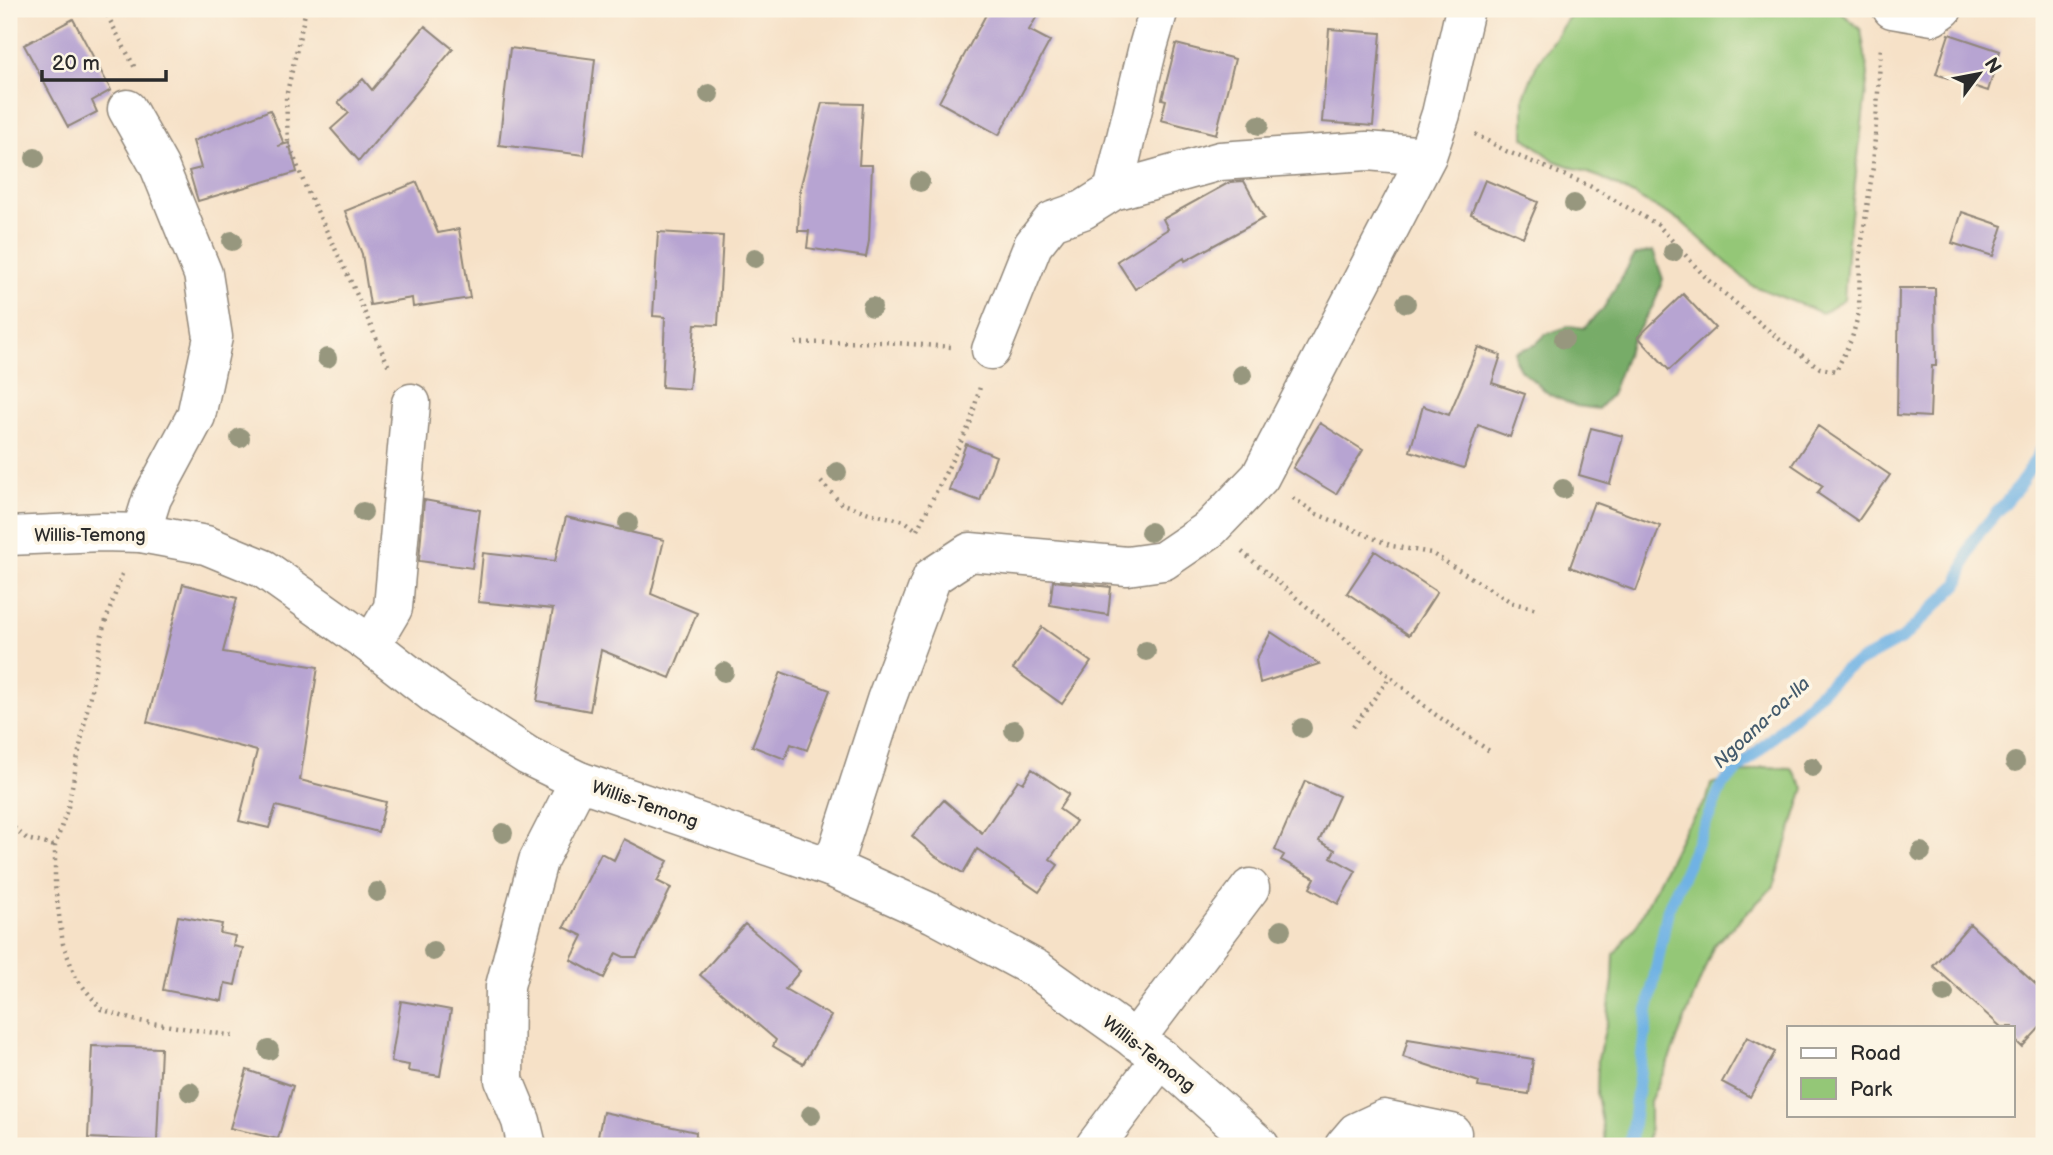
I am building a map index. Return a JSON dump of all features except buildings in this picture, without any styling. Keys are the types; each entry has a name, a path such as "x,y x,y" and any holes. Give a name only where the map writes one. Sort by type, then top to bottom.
{"street":[{"path":"1113,191 1147,47 1160,9"},
{"path":"832,868 886,700 932,576 970,551 1127,566 1163,561 1210,529 1260,477 1427,156 1441,114 1465,9"},
{"path":"1892,9 1933,16 1943,9"},
{"path":"127,109 159,166 203,274 213,337 196,416 132,533"},
{"path":"991,350 1033,245 1052,221 1083,210 1113,191 1220,161 1367,151 1427,156"},
{"path":"371,645 393,608 411,403"},
{"name":"Willis-Temong","path":"9,536 132,533 206,545 264,569 371,645 439,698 528,756 579,781 832,868 934,914 1036,970 1148,1049 1260,1146"},
{"path":"527,1146 521,1121 504,1080 505,986 538,861 579,781"},
{"path":"1095,1146 1148,1049 1250,888"},
{"path":"1344,1146 1356,1132 1384,1119 1452,1133"}],"path":[{"path":"306,9 286,97 288,142 306,188 394,379 411,403"},
{"path":"1441,114 1506,151 1588,186 1658,225 1708,280 1779,339 1820,368 1836,372 1852,338 1859,312 1860,254 1873,167 1882,45"},
{"path":"795,343 883,342 991,350 970,424 917,530"},
{"path":"1260,477 1317,514 1392,546 1431,553 1513,603 1537,610"},
{"path":"821,482 841,503 905,521 929,539 951,564"},
{"path":"1210,529 1247,556 1433,713 1491,752"},
{"path":"132,533 103,629 68,807 55,846 55,886 63,944 76,978 101,1009 133,1020 233,1036"},
{"path":"1353,727 1390,677"},
{"path":"9,801 12,826 27,839 55,846"}],"green space":[{"path":"1588,9 1826,9 1842,13 1861,30 1868,74 1848,241 1844,300 1822,313 1751,285 1681,221 1602,178 1555,161 1524,137 1524,97 1537,64 1568,18"},
{"path":"1653,251 1663,279 1654,304 1631,342 1611,395 1598,409 1576,406 1550,395 1520,369 1515,360 1515,352 1535,345 1546,334 1570,326 1584,328 1603,309 1635,255"},
{"path":"1763,767 1791,768 1804,788 1773,887 1714,945 1650,1101 1647,1146 1606,1146 1597,1095 1598,1058 1607,1022 1614,954 1638,923 1685,828 1707,799 1711,784"}],"waterway":[{"name":"Ngoana-oa-lla","path":"1630,1146 1648,1010 1668,909 1722,785 1844,670 1903,638 1958,584 1973,540 2017,489 2044,446"}]}
